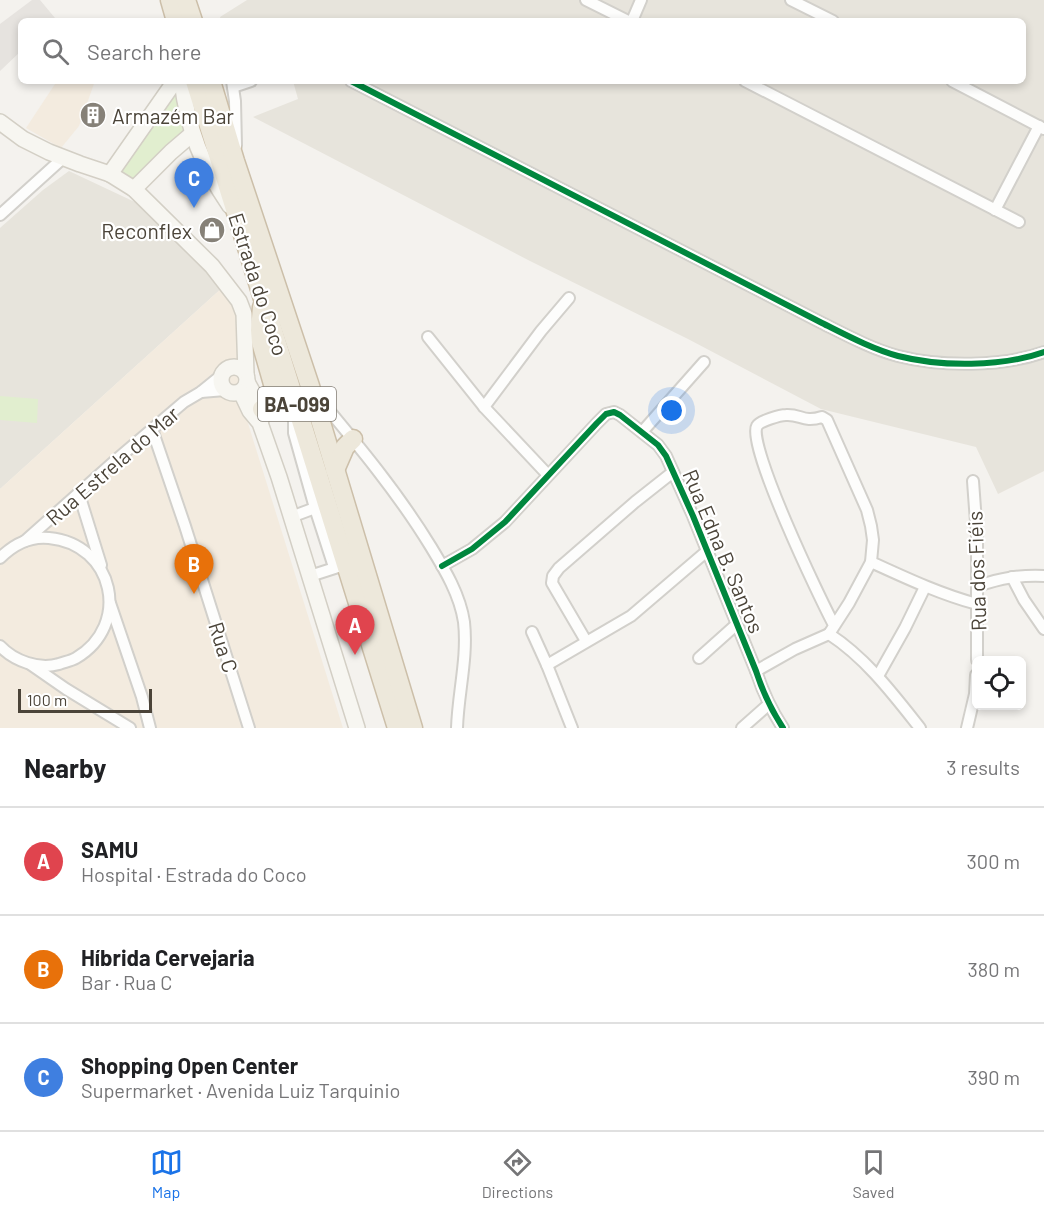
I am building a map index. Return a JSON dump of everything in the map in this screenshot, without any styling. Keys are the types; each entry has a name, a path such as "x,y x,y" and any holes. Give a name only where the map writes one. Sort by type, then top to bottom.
{"highway":[{"path":"170,0 190,15"},
{"name":"Estrada do Coco","path":"196,84 263,296 335,470 413,728"},
{"name":"Estrada do Coco","path":"213,84 301,389 340,566 397,728"},
{"path":"261,416 274,399 275,391 261,342 263,296"},
{"path":"335,470 345,447 353,439"}],"street":[{"path":"586,0 605,4 626,18"},
{"path":"632,18 641,0"},
{"path":"791,0 827,18"},
{"path":"110,174 173,84"},
{"path":"182,84 192,134 204,165 237,216"},
{"path":"233,84 236,121 235,161"},
{"path":"357,84 822,323 897,356 928,362 958,364 1008,361 1044,352"},
{"path":"751,84 1019,222"},
{"path":"958,84 1042,127 995,210"},
{"path":"0,122 23,139 63,158 110,174 134,189 212,266 239,302 244,314 245,333 236,380 261,416 357,728"},
{"path":"134,189 192,134"},
{"path":"0,215 63,158"},
{"path":"484,406 569,298"},
{"path":"428,337 484,406 548,475 505,522 472,549 442,566"},
{"path":"642,432 704,362"},
{"name":"Rua Estrela do Mar","path":"0,558 8,550 25,541 184,402 201,392 236,380"},
{"path":"301,389 353,439 385,478 414,519 456,594 464,622 464,659 457,728"},
{"path":"301,389 294,434 315,508 340,566 310,576"},
{"name":"Rua Edna B. Santos","path":"548,475 606,414 614,412 620,415 658,445 666,456 707,551 768,705 783,728"},
{"path":"756,671 831,630 849,603 871,562 872,526 867,510 830,426 822,417 810,420 785,415 759,424 755,432 760,454 831,630 837,640 878,676 920,728"},
{"name":"Rua C","path":"152,429 249,728"},
{"path":"586,641 552,584 553,576 559,568 635,502 673,472"},
{"name":"Rua dos Fiéis","path":"973,481 977,536 977,656"},
{"path":"79,494 150,728"},
{"path":"291,517 315,508"},
{"path":"25,541 43,538 61,539 78,546 93,558 103,573"},
{"path":"547,665 631,615 707,551"},
{"path":"871,562 948,596 977,604"},
{"path":"978,586 1012,577 1044,576"},
{"path":"1012,577 1024,600 1044,629"},
{"path":"878,676 926,587"},
{"path":"30,664 53,665 75,658 84,652 93,645 105,625 110,602"},
{"path":"699,658 737,624"},
{"path":"532,632 572,728"},
{"path":"0,646 15,658 30,664 129,728"},
{"path":"742,728 768,705"},
{"path":"967,728 972,707"}],"shaded area":[{"path":"32,0 40,0 55,18 18,18 18,54 0,71 0,24"},
{"path":"247,0 1044,0 1044,471 998,494 976,447 821,409 253,117 298,99 294,84 1026,84 1026,18 220,17"},
{"path":"55,84 94,84 79,126 61,148 26,128"},
{"path":"69,171 137,203 209,270 223,287 0,489 0,228 43,190"},
{"path":"223,287 240,315 247,420 343,728 0,728 0,489"}],"green space":[{"path":"172,90 179,92 186,132 133,184 115,172"},
{"path":"0,396 38,399 37,423 0,420"}],"cycle path":[{"path":"357,84 822,323 879,350 915,360 952,364 991,363 1044,352"},
{"path":"442,566 472,549 505,522 597,423 606,414 614,412 658,445 666,456 693,516 764,693 783,728"}],"place":[{"name":"Armazém Bar","path":"93,115"},
{"name":"Shopping Open Center","path":"194,208"},
{"name":"Reconflex","path":"212,230"},
{"name":"Híbrida Cervejaria","path":"194,594"},
{"name":"SAMU","path":"355,655"}]}
